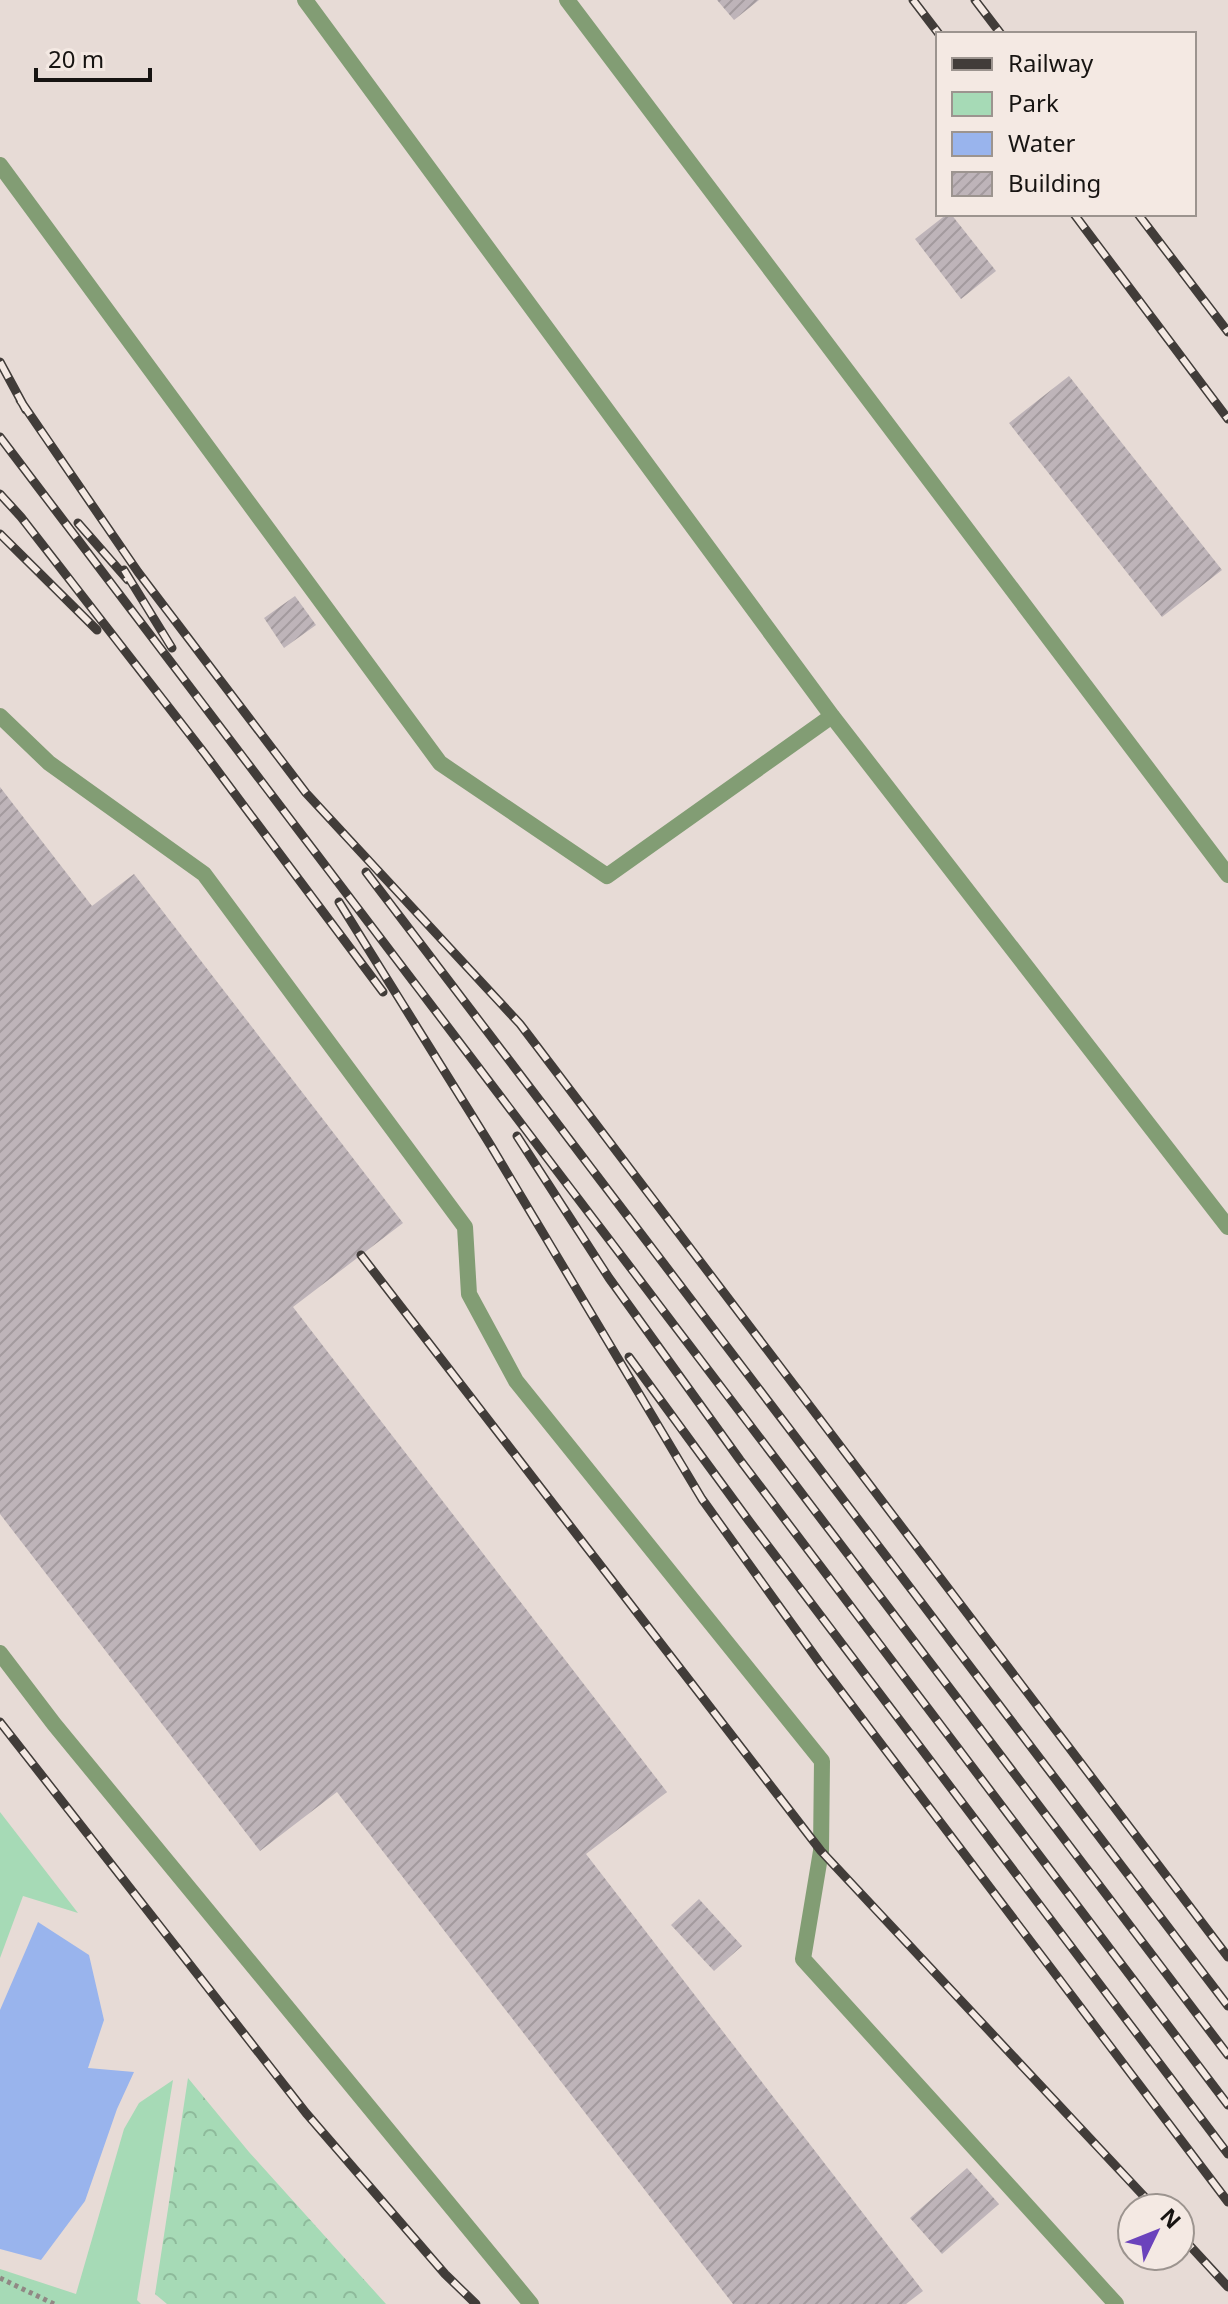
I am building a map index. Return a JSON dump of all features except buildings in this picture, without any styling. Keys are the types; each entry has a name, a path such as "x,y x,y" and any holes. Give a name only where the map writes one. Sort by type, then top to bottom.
{"lane":[{"path":"305,0 832,716 1228,1227"},
{"path":"567,0 1228,875"},
{"path":"0,165 440,763 607,876 832,716"},
{"path":"0,716 49,763 204,874 465,1227 469,1294 516,1381 822,1761 821,1851 803,1959 1116,2304"},
{"path":"0,1653 54,1724 531,2304"}],"path":[{"path":"0,2278 54,2304"}],"green space":[{"path":"0,1812 78,1913 23,1896 0,1958"},
{"path":"188,2078 249,2152 386,2304 167,2304 155,2294"},
{"path":"173,2080 137,2300 141,2304 0,2304 0,2269 76,2294 124,2129 139,2103"}],"water":[{"path":"38,1922 89,1955 104,2020 88,2068 134,2072 117,2109 85,2201 41,2260 0,2249 0,2010"}],"railway":[{"path":"913,0 937,32"},
{"path":"975,0 999,32"},
{"path":"1076,216 1228,419"},
{"path":"1140,216 1228,332"},
{"path":"0,362 26,410"},
{"path":"20,400 138,572 306,793 520,1024 1228,1957"},
{"path":"0,437 1228,2055"},
{"path":"0,494 205,754 383,992"},
{"path":"78,523 128,580"},
{"path":"0,534 97,630"},
{"path":"124,570 172,648"},
{"path":"366,872 1228,2006"},
{"path":"339,902 491,1146 702,1499 822,1666 1228,2202"},
{"path":"517,1136 609,1278 740,1460 1228,2105"},
{"path":"361,1255 821,1851 1140,2192"},
{"path":"629,1357 749,1521 1228,2154"},
{"path":"0,1722 306,2113 445,2274 476,2304"},
{"path":"1196,2252 1228,2287"}]}
